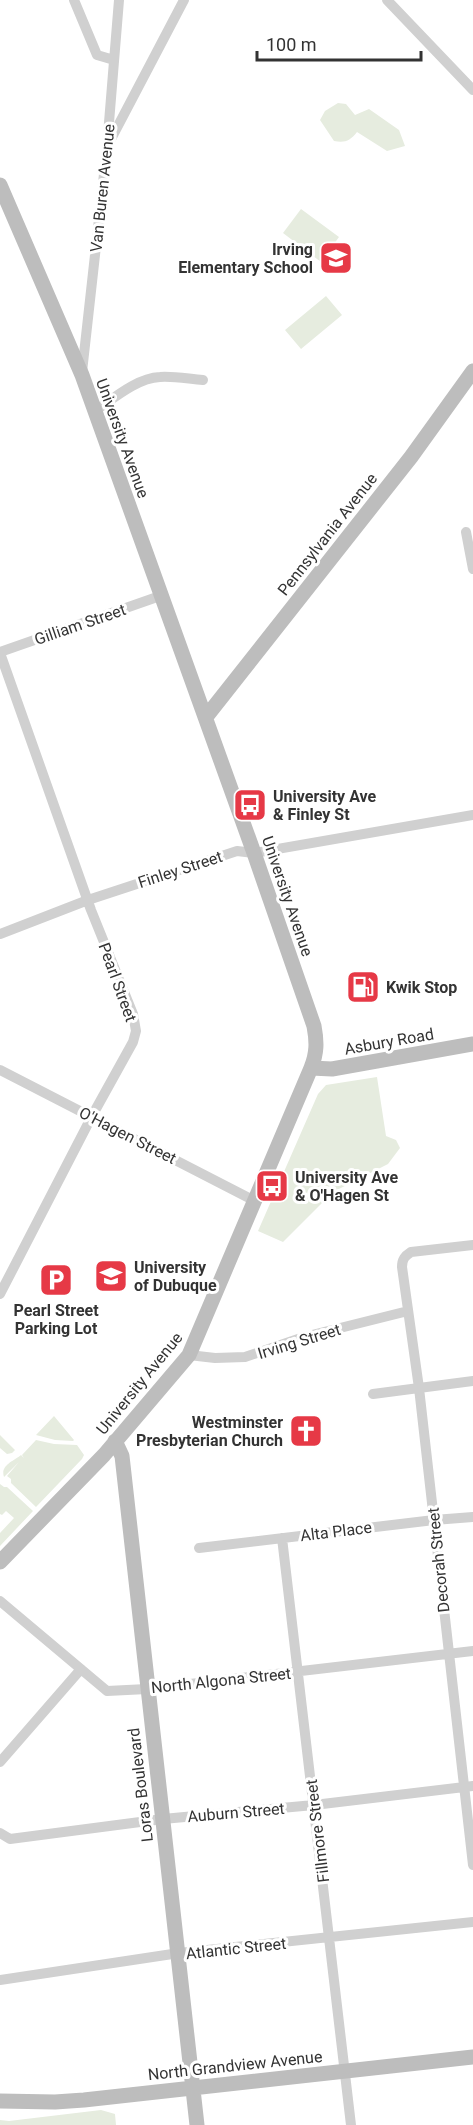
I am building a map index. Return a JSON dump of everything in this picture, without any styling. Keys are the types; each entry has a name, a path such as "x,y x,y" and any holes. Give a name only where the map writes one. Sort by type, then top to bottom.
{"main road":[{"name":"University Avenue","path":"0,185 95,411 254,853 314,1026 317,1041 316,1055 311,1068 189,1355 102,1457 0,1562"},
{"name":"Pennsylvania Avenue","path":"206,717 411,457 473,371"},
{"name":"Asbury Road","path":"311,1068 332,1069 473,1044"},
{"name":"Loras Boulevard","path":"115,1441 122,1456 197,2125"},
{"name":"North Grandview Avenue","path":"0,2101 55,2102 473,2057"}],"street":[{"path":"74,0 97,55 114,60"},
{"name":"Van Buren Avenue","path":"81,375 107,147 119,0"},
{"path":"107,147 184,0"},
{"path":"387,0 473,90"},
{"path":"95,411 128,388 160,376 203,380"},
{"path":"466,532 473,569"},
{"name":"Gilliam Street","path":"0,653 160,596"},
{"name":"Pearl Street","path":"0,653 88,900 133,1014 136,1031 133,1042 0,1294"},
{"name":"Finley Street","path":"0,934 88,900 239,850 254,853 473,815"},
{"name":"O'Hagen Street","path":"0,1070 255,1201"},
{"name":"Decorah Street","path":"473,1245 419,1251 406,1255 402,1261 420,1388 448,1654 469,1786 473,1865"},
{"name":"Irving Street","path":"189,1355 228,1359 245,1357 304,1337 408,1311"},
{"path":"373,1394 473,1381"},
{"name":"Alta Place","path":"199,1548 473,1517"},
{"name":"Fillmore Street","path":"282,1538 351,2125"},
{"name":"North Algona Street","path":"0,1601 107,1690 147,1689 473,1651"},
{"path":"0,1762 81,1669"},
{"name":"Auburn Street","path":"0,1833 10,1839 163,1819 314,1805 469,1786"},
{"name":"Atlantic Street","path":"0,1980 179,1953 473,1923"}],"shaded area":[{"path":"338,103 346,104 355,115 369,109 399,130 405,146 387,151 357,132 347,141 334,141 320,120 325,111"},
{"path":"301,209 339,237 321,262 283,233"},
{"path":"326,296 342,315 301,349 285,330"},
{"path":"377,1077 386,1136 396,1140 400,1148 388,1164 333,1192 283,1242 258,1231 318,1094 326,1085"},
{"path":"54,1416 73,1441 55,1440 36,1435"},
{"path":"0,1435 15,1450 12,1453 7,1454 0,1448"},
{"path":"36,1440 77,1445 84,1455 36,1507 11,1483 11,1479 7,1476 19,1462 4,1477 3,1473 11,1461 21,1455 24,1458 22,1455"},
{"path":"0,1484 7,1487 33,1511 0,1546 0,1533 14,1518 6,1511 0,1514"},
{"path":"101,2110 115,2114 116,2125 0,2125 0,2120 9,2121"}],"place":[{"name":"Irving Elementary School","path":"336,258"},
{"name":"University Ave & Finley St","path":"250,805"},
{"name":"Kwik Stop","path":"363,987"},
{"name":"University Ave & O'Hagen St","path":"272,1186"},
{"name":"University of Dubuque","path":"111,1276"},
{"name":"Pearl Street Parking Lot","path":"56,1280"},
{"name":"Westminster Presbyterian Church","path":"306,1431"}]}
